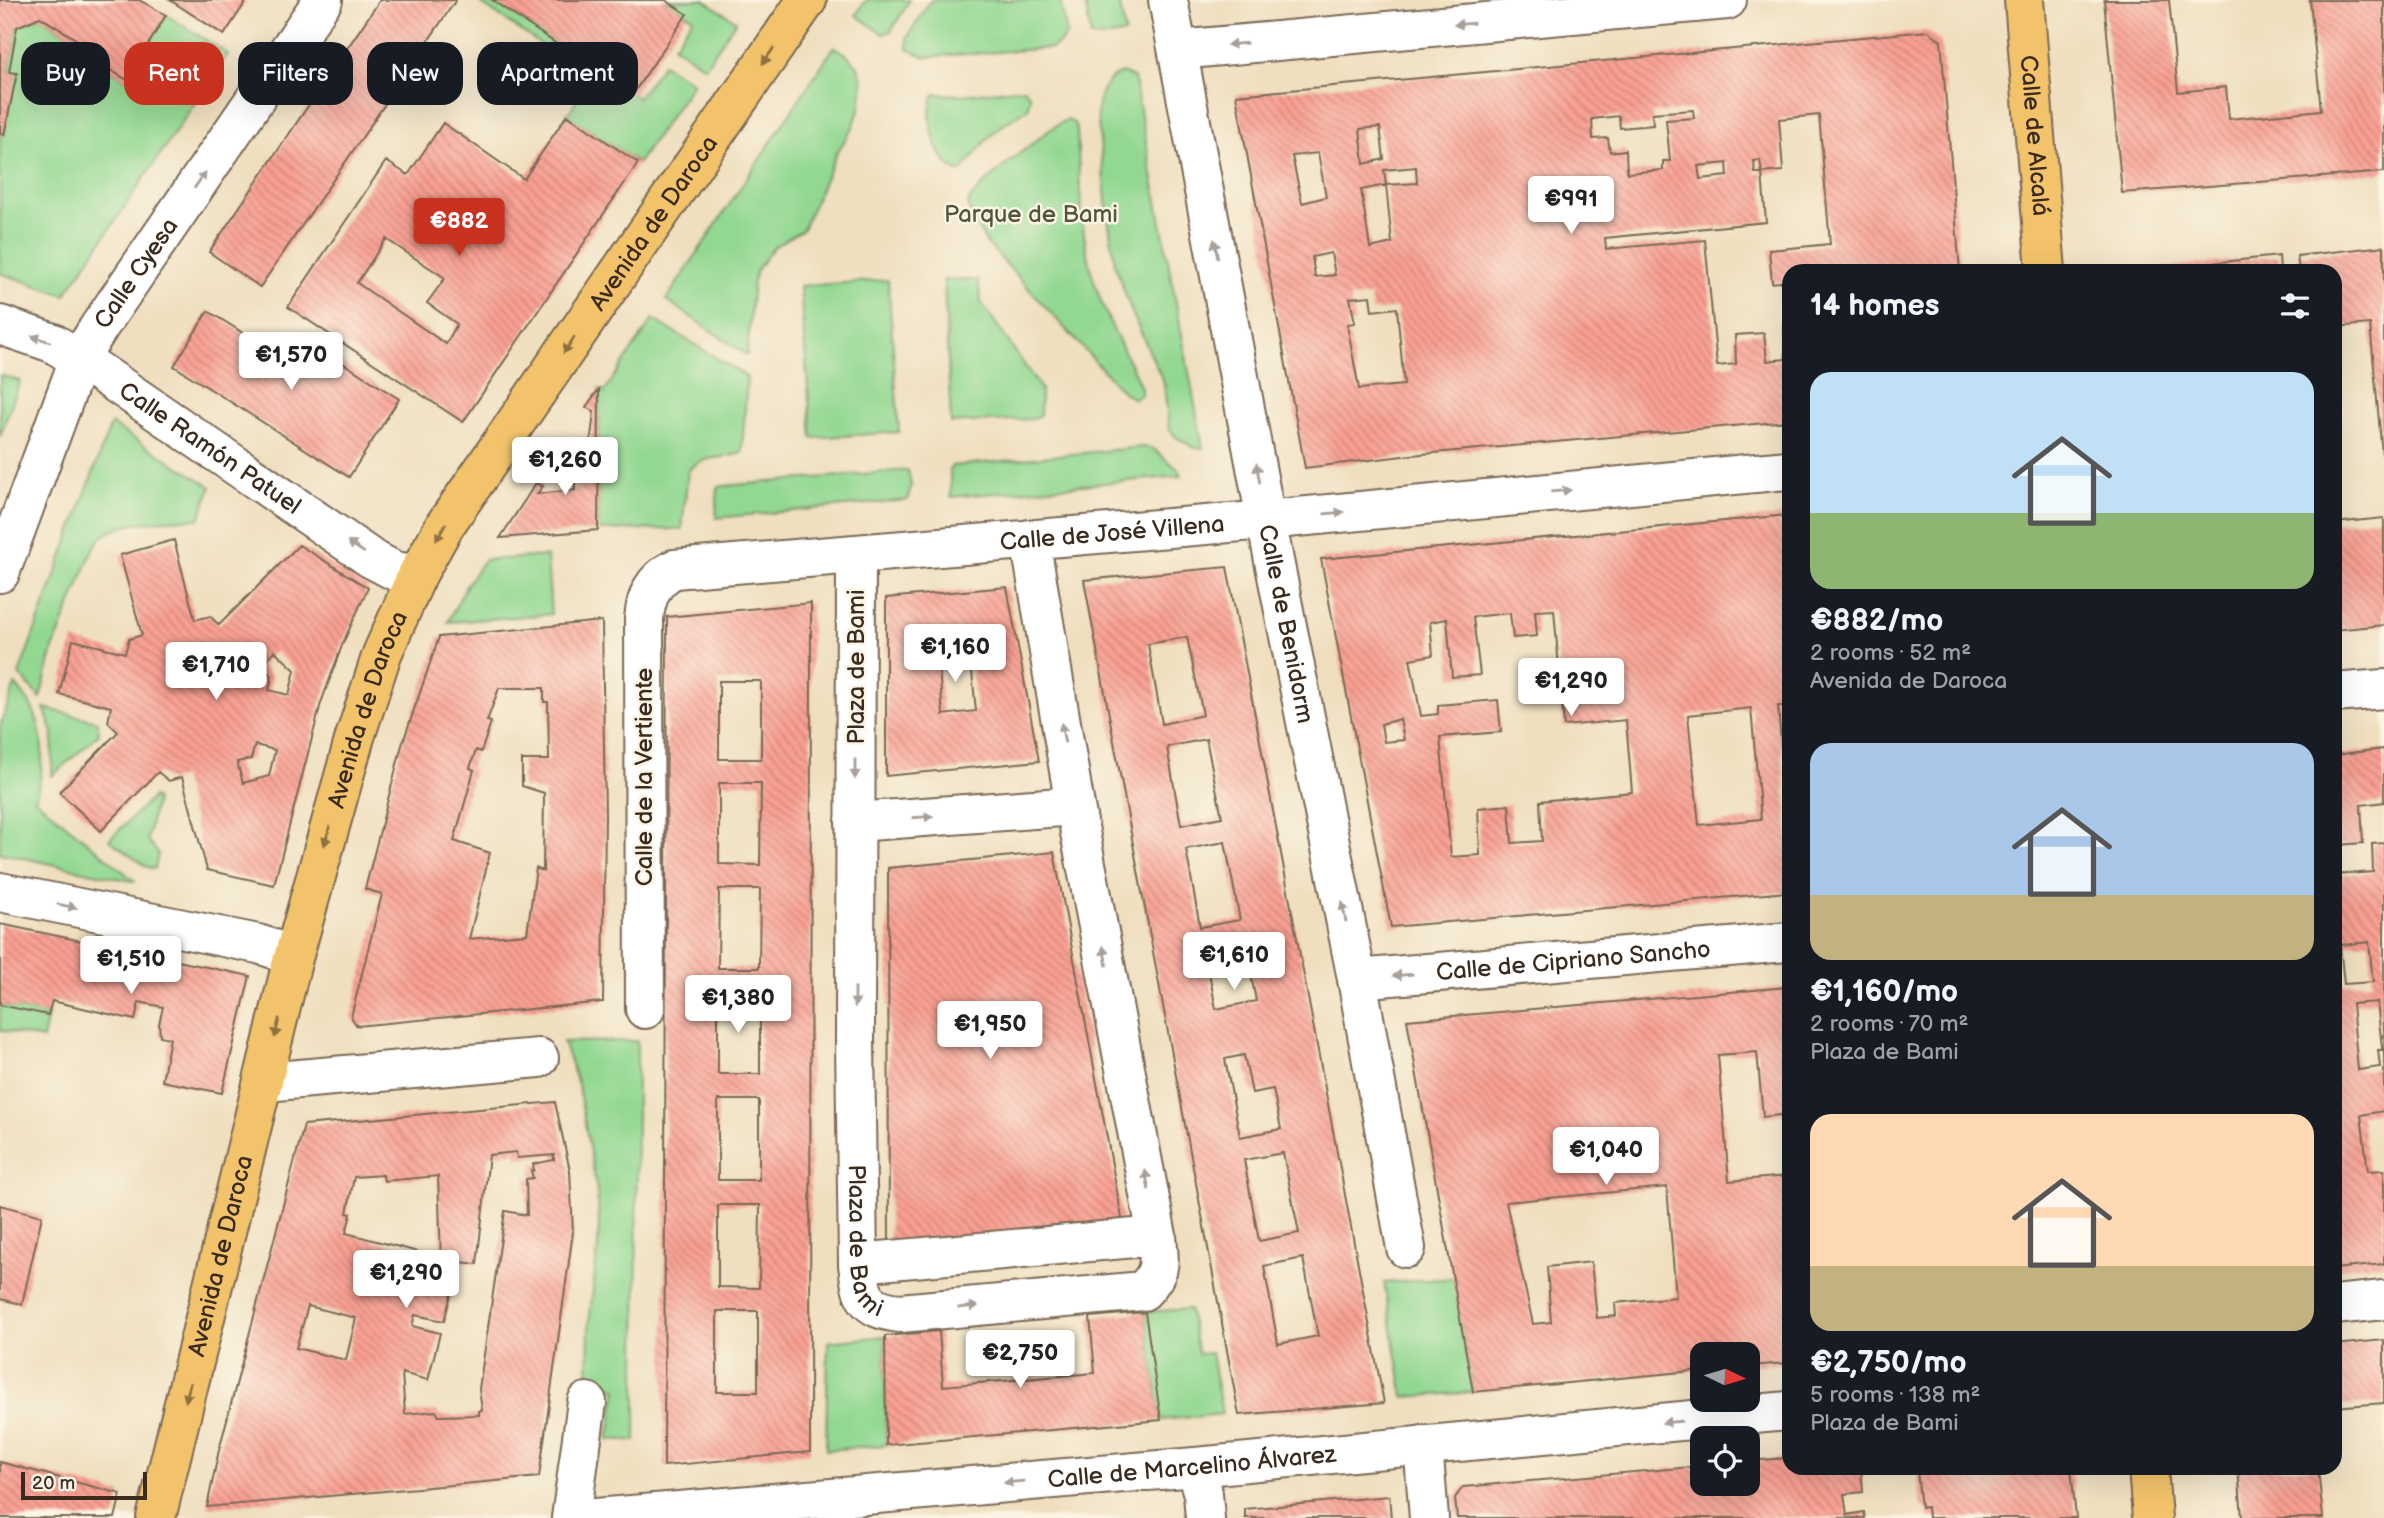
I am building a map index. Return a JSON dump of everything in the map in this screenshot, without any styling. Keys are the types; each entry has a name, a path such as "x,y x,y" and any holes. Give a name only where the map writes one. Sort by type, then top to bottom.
{"main road":[{"name":"Avenida de Daroca","path":"156,1518 265,1082 292,962 355,737 382,654 417,575 445,525 807,0"},
{"name":"Calle de Alcalá","path":"2024,0 2045,264"},
{"path":"2149,1475 2152,1518"}],"street":[{"name":"Calle Cyesa","path":"0,573 79,359 323,0"},
{"name":"Calle de Benidorm","path":"1168,0 1266,520 1357,979 1406,1248"},
{"path":"1178,50 1727,0"},
{"name":"Calle Ramón Patuel","path":"0,325 53,343 372,558 395,571 417,575"},
{"name":"Calle de José Villena","path":"685,567 1266,520 1782,471"},
{"name":"Plaza de Bami","path":"856,554 855,822 860,1286 867,1303 882,1311 900,1313 1143,1291 1156,1278 1159,1262 1157,1236 1075,806 1030,539"},
{"name":"Calle de la Vertiente","path":"645,1009 645,607 649,593 664,574 685,567"},
{"path":"2342,692 2384,689"},
{"path":"855,822 1075,806"},
{"path":"0,892 258,944 277,950 292,962"},
{"name":"Calle de Cipriano Sancho","path":"1357,979 1782,943"},
{"path":"265,1082 539,1058"},
{"path":"858,1263 1157,1236"},
{"path":"2342,1304 2384,1300"},
{"path":"571,1518 587,1402"},
{"name":"Calle de Marcelino Álvarez","path":"596,1518 854,1506 1195,1467 1782,1411"},
{"path":"1423,1446 1429,1518"},
{"path":"1195,1467 1203,1494 1205,1518"}],"green space":[{"path":"476,0 492,0 555,42 537,42"},
{"path":"665,0 704,0 736,21 705,67 674,46 693,18"},
{"path":"866,0 910,0 891,31 883,34 856,15"},
{"path":"931,0 1060,0 1067,34 1052,48 925,57 908,49 907,38"},
{"path":"1085,0 1119,0 1125,33 1103,38 1091,37"},
{"path":"166,15 209,42 150,42"},
{"path":"40,17 79,41 21,42 21,105 110,105 110,70 124,78 124,105 194,105 65,295 0,273 0,134 4,135 16,73 9,72 17,27"},
{"path":"834,47 845,53 858,66 863,82 860,108 853,127 836,154 803,229 774,247 758,268 753,280 747,355 666,300"},
{"path":"663,64 693,83 638,163 567,115 574,105 638,105 638,98"},
{"path":"1122,73 1134,78 1203,448 1195,448 1176,437 1169,429 1164,383 1132,313 1115,264 1097,112 1099,99 1107,83"},
{"path":"1024,88 1030,96 1028,109 990,136 961,172 952,168 939,150 931,126 931,103 935,94 961,95"},
{"name":"Parque de Bami","path":"1067,120 1074,123 1077,130 1081,211 1091,271 1107,315 1141,388 1141,394 1135,399 1125,394 985,241 968,207 969,201 978,190 1003,168"},
{"path":"888,280 899,432 812,438 800,286"},
{"path":"944,280 978,280 981,302 1041,389 1040,415 1033,419 951,423"},
{"path":"653,319 747,377 742,453 700,462 688,471 682,529 598,530 599,389 604,392"},
{"path":"0,375 20,381 0,437"},
{"path":"111,424 211,487 199,519 136,524 112,531 100,539 93,549 53,649 40,698 19,674"},
{"path":"1152,448 1180,471 1181,476 951,497 952,466"},
{"path":"908,470 911,484 908,500 716,518 718,487"},
{"path":"547,556 551,614 448,622 467,584 484,560"},
{"path":"15,685 33,710 41,739 41,769 35,799 136,882 0,853 0,726"},
{"path":"44,708 97,721 99,734 52,776 53,733"},
{"path":"153,797 156,800 147,840 158,853 155,869 147,867 109,840"},
{"path":"0,1005 48,1015 43,1039 0,1030"},
{"path":"637,1041 636,1441 608,1439 617,1388 588,1384 589,1323 598,1247 597,1191 578,1084 563,1042"},
{"path":"1454,1278 1473,1392 1404,1397 1384,1283"},
{"path":"1189,1309 1198,1354 1211,1353 1222,1414 1161,1420 1145,1312"},
{"path":"885,1336 886,1445 826,1450 828,1342"}],"building":[{"path":"0,0 139,0 166,15 150,42 124,42 124,78 110,70 110,42 78,42 40,17 17,27 9,72 17,73 4,135 0,134"},
{"path":"170,0 247,0 224,35"},
{"path":"380,0 456,0 427,42 367,42 367,105 384,105 260,287 209,252 309,105 353,105 352,42"},
{"path":"492,0 665,0 687,14 638,86 638,42 554,42"},
{"path":"2104,0 2169,0 2178,92 2226,87 2229,119 2321,110 2310,0 2384,0 2384,172 2122,193"},
{"path":"1928,31 1941,41 1959,264 1782,264 1782,282 1772,283 1769,250 1830,244 1819,115 1779,119 1783,171 1762,173 1766,222 1605,238 1606,249 1705,240 1717,366 1736,364 1735,335 1764,333 1767,361 1782,359 1782,422 1411,455 1305,468 1236,95","holes":["1693,110 1694,118 1666,120 1670,161 1663,161 1663,170 1627,173 1626,150 1610,152 1608,138 1593,139 1592,119 1619,116 1620,128 1653,125 1652,113","1380,127 1384,159 1364,164 1360,129","1318,153 1326,197 1302,203 1292,156","1760,160 1762,173 1755,173 1754,161","1727,163 1728,176 1700,179 1698,166","1416,167 1417,183 1386,185 1384,170","1386,185 1392,243 1370,248 1361,190","1331,253 1335,275 1315,277 1312,257","1370,296 1372,311 1397,308 1404,385 1359,389 1347,324 1355,323 1350,298"]},
{"path":"567,115 638,163 463,422 288,307 386,161 408,175 443,123 524,179","holes":["386,239 445,278 427,303 457,324 446,344 357,283"]},
{"path":"2384,246 2384,454 2370,324 2342,326 2342,264 2298,264 2297,256"},
{"path":"2279,256 2280,264 2201,264"},
{"path":"208,311 296,366 310,342 399,399 349,477 174,366"},
{"path":"599,389 598,530 500,538 536,483 543,486 537,494 575,490 575,447 590,446 594,412 586,407"},
{"path":"1782,516 1782,706 1778,706 1782,756 1782,893 1391,927 1321,559","holes":["1554,610 1564,726 1626,720 1632,792 1540,801 1542,841 1512,843 1509,805 1478,808 1480,855 1451,857 1440,737 1501,732 1498,700 1438,705 1438,714 1421,716 1410,659 1433,655 1430,622 1447,619 1452,677 1480,675 1473,617 1510,613 1513,638 1537,636 1535,611","1751,708 1761,819 1699,825 1688,715","1400,719 1404,740 1384,742 1381,724"]},
{"path":"2384,518 2384,625 2342,629 2342,522"},
{"path":"174,540 195,620 210,616 219,625 299,545 368,588 343,643 321,703 274,885 207,870 182,777 169,781 158,772 101,831 59,792 118,732 108,722 111,707 59,694 73,640 125,653 129,639 142,635 120,555","holes":["275,651 295,670 289,695 269,690 272,676 261,665","255,745 275,750 269,776 243,783 237,762 251,759"]},
{"path":"1227,567 1384,1403 1239,1415 1084,580","holes":["1187,637 1203,715 1162,724 1148,644","1206,739 1222,817 1181,825 1167,747","1225,842 1240,920 1200,927 1186,849","1245,944 1256,1001 1216,1009 1205,952","1244,1055 1252,1093 1273,1089 1281,1129 1240,1137 1225,1059","1283,1153 1299,1233 1259,1241 1244,1160","1303,1258 1318,1336 1278,1344 1264,1266"]},
{"path":"1007,587 1039,761 886,776 886,598","holes":["969,643 976,711 943,715 937,647"]},
{"path":"811,603 810,1452 664,1466 667,617","holes":["719,681 761,681 761,759 719,759","719,783 761,783 760,865 719,864","719,889 760,889 759,968 718,968","718,994 760,994 760,1074 718,1074","718,1100 759,1100 759,1180 718,1180","718,1205 760,1205 759,1288 718,1287","717,1311 758,1311 758,1392 717,1392"]},
{"path":"602,621 605,814 603,1002 357,1026 351,1017 382,894 365,889 402,745 439,637","holes":["499,688 544,688 544,702 548,702 549,760 522,760 522,786 544,793 543,871 536,868 527,934 469,939 490,853 454,841 474,770 470,768 476,750 481,752 491,722 487,721"]},
{"path":"2384,749 2384,802 2361,805 2363,843 2342,845 2342,754"},
{"path":"2384,843 2384,1048 2377,1002 2352,1004 2358,1070 2380,1067 2378,1050 2384,1050 2384,1111 2361,1115 2368,1171 2384,1170 2384,1264 2342,1268 2342,964 2344,984 2373,982 2369,942 2342,945 2342,874 2373,872 2372,844"},
{"path":"1054,852 1124,1229 889,1250 888,868"},
{"path":"0,924 250,976 222,1093 162,1081 170,1038 160,1036 159,1024 163,1007 139,1002 135,1020 52,1001 48,1015 0,1005"},
{"path":"1782,988 1782,1115 1763,1117 1757,1052 1718,1055 1729,1181 1782,1177 1782,1363 1760,1365 1760,1342 1690,1342 1690,1371 1473,1392 1407,1020","holes":["1667,1187 1676,1297 1615,1303 1616,1316 1597,1318 1591,1262 1547,1267 1551,1322 1533,1324 1506,1202"]},
{"path":"555,1102 570,1171 573,1232 539,1477 207,1507 219,1450 304,1125","holes":["516,1152 517,1158 554,1155 554,1160 533,1164 533,1178 526,1179 527,1215 505,1211 479,1389 482,1410 479,1415 439,1416 436,1411 405,1414 402,1373 428,1380 440,1333 412,1326 415,1315 444,1321 460,1262 477,1264 489,1155","383,1175 384,1181 438,1176 441,1258 346,1233 351,1214 347,1213 354,1177","308,1306 356,1318 346,1360 296,1348"]},
{"path":"0,1205 42,1216 22,1304 0,1299"},
{"path":"1145,1312 1161,1420 886,1445 885,1336 939,1331 943,1386 1095,1373 1090,1317"},
{"path":"2384,1340 2384,1403 2342,1406 2342,1344"},
{"path":"1782,1458 1782,1475 1862,1475 1863,1492 1844,1494 1847,1515 1864,1512 1865,1518 1457,1518 1455,1498 1463,1487 1690,1467 1690,1496 1760,1496 1760,1460"},
{"path":"0,1462 121,1494 115,1518 0,1518"},
{"path":"1917,1475 2072,1475 2076,1518 1928,1518 1927,1507 1921,1508"},
{"path":"2239,1475 2319,1475 2323,1518 2242,1518"},
{"path":"1389,1496 1391,1518 1245,1518 1245,1509"}]}
